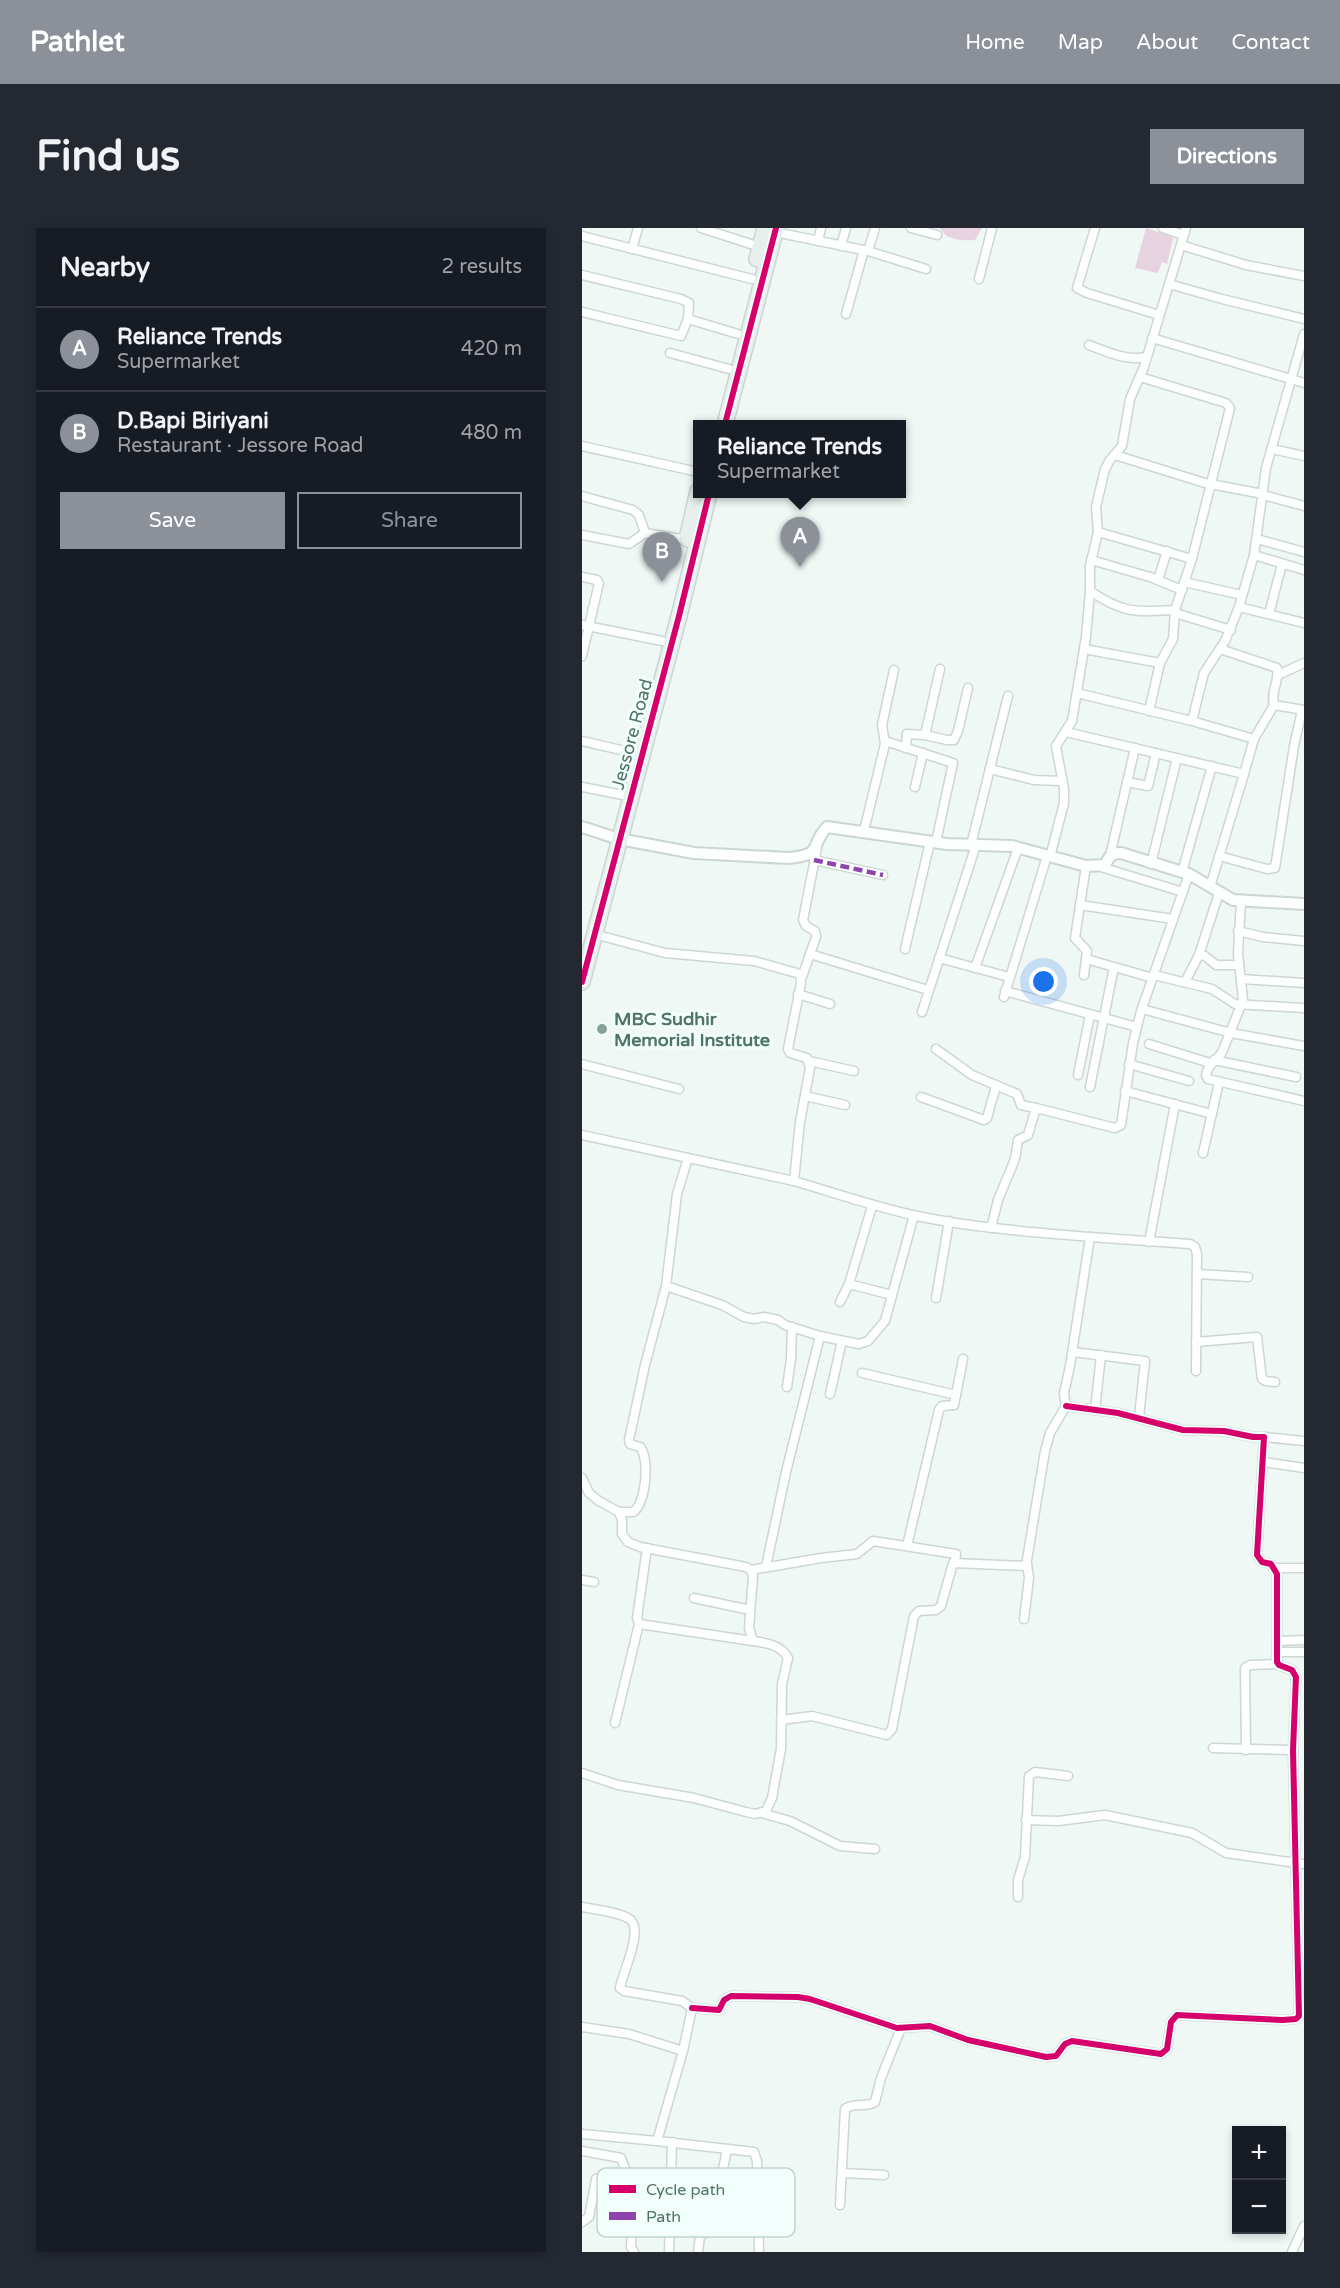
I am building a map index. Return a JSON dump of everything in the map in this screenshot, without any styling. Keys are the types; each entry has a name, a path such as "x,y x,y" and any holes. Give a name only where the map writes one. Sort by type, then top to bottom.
{"highway":[{"path":"716,420 760,247 772,229"},
{"path":"726,420 772,229"},
{"name":"Jessore Road","path":"582,982 623,795 696,498"},
{"name":"Jessore Road","path":"582,945 679,616 708,498"}],"street":[{"path":"632,249 638,228"},
{"path":"700,228 760,247"},
{"path":"818,241 821,228"},
{"path":"841,246 846,228"},
{"path":"846,314 875,228"},
{"path":"911,228 937,235"},
{"path":"978,279 992,228"},
{"path":"1095,228 1077,288 1159,315"},
{"path":"1137,1027 1004,994 1064,803 1056,746 1072,721 1077,693 1084,649 1091,560 1098,532 1096,507 1105,469 1122,446 1130,399 1140,377 1185,232 1163,228"},
{"path":"772,229 866,250 926,269"},
{"path":"582,236 752,279"},
{"path":"1180,245 1246,265 1304,276"},
{"path":"582,275 681,299 688,303 688,319 681,336 582,312"},
{"path":"1169,284 1304,319"},
{"path":"688,319 738,334"},
{"path":"1192,721 1204,673 1231,630 1239,607 1254,555 1266,468 1304,334"},
{"path":"1152,338 1304,383"},
{"path":"1089,345 1121,357 1133,359 1146,357"},
{"path":"670,353 729,369"},
{"path":"1140,377 1228,405 1230,413 1192,559 1175,611 1173,639 1160,663 1149,711"},
{"path":"582,446 693,471"},
{"path":"1272,449 1304,456"},
{"path":"1115,455 1212,484 1304,506"},
{"path":"582,496 633,510 639,515 645,533"},
{"path":"1098,532 1192,559"},
{"path":"582,535 629,544 645,533 687,540"},
{"path":"1257,539 1304,552"},
{"path":"1158,580 1167,551"},
{"path":"1254,555 1304,570"},
{"path":"1091,560 1183,586 1242,596"},
{"path":"1269,614 1282,564"},
{"path":"582,577 597,580 599,583 585,626 582,656"},
{"path":"1090,591 1108,604 1125,610 1175,611 1231,630"},
{"path":"1239,607 1304,622"},
{"path":"585,626 662,641"},
{"path":"1084,649 1160,663"},
{"path":"1185,982 1199,955 1214,890 1219,856 1254,739 1274,705 1272,698 1278,675 1277,668 1274,666 1220,650"},
{"path":"1278,675 1304,663"},
{"path":"925,735 940,669"},
{"path":"864,831 885,741 882,725 894,670"},
{"path":"906,747 907,734 954,740 968,688"},
{"path":"1077,693 1192,721 1254,739"},
{"path":"922,1012 973,845 1008,696"},
{"path":"1219,856 1267,869 1275,868 1293,746 1303,710 1274,705"},
{"path":"1065,732 1244,774"},
{"path":"582,741 634,753"},
{"path":"885,741 951,761 954,765 905,949"},
{"path":"1101,867 1105,865 1110,856 1135,748"},
{"path":"915,787 923,753"},
{"path":"1127,783 1148,786 1156,753"},
{"path":"1151,864 1164,820 1177,758"},
{"path":"936,1049 972,1075 1017,1094 1024,1106 1115,1128 1122,1125 1125,1091 1137,1027 1183,892 1185,873 1212,766"},
{"path":"990,769 1034,780 1062,781"},
{"path":"582,787 623,795"},
{"path":"582,827 615,838 694,853 788,858 803,857 817,848"},
{"path":"854,1071 809,1061 807,1058 790,1053 788,1049 802,977 816,934 806,926 803,920 817,848 827,827 933,842 1018,848 1086,866 1101,867 1183,892"},
{"path":"975,968 1018,848"},
{"path":"1110,856 1121,853 1185,873 1214,890 1241,901 1304,904"},
{"path":"814,860 883,875"},
{"path":"1084,975 1087,951 1075,938 1086,866"},
{"path":"1241,901 1239,965 1242,1004 1221,1055 1212,1062 1206,1072 1206,1077 1304,1101"},
{"path":"1080,905 1173,919"},
{"path":"1239,931 1263,937 1304,941"},
{"path":"594,934 665,953 754,961 798,972 802,977"},
{"path":"810,954 928,990"},
{"path":"1199,955 1205,956 1216,965 1239,965"},
{"path":"939,958 1010,977"},
{"path":"1086,959 1153,977 1212,988 1235,1004 1304,1008"},
{"path":"1090,1087 1114,967"},
{"path":"1241,979 1304,983"},
{"path":"798,994 830,1004"},
{"path":"1142,1009 1231,1033 1304,1046"},
{"path":"1078,1075 1090,1015"},
{"path":"1149,1044 1212,1062 1296,1077"},
{"path":"794,1181 809,1061"},
{"path":"582,1064 679,1089"},
{"path":"1130,1064 1190,1080"},
{"path":"1203,1153 1219,1082"},
{"path":"921,1097 984,1120 987,1118 996,1086"},
{"path":"1125,1091 1212,1114"},
{"path":"805,1096 845,1105"},
{"path":"1149,1242 1175,1104"},
{"path":"990,1228 998,1200 1015,1159 1018,1140 1028,1135 1036,1108"},
{"path":"582,1136 794,1181 872,1206 914,1215 990,1228 1193,1245 1197,1254 1196,1371"},
{"path":"582,1478 590,1492 599,1501 619,1512 633,1512 640,1504 646,1458 640,1447 630,1444 629,1440 645,1365 666,1286 677,1194 688,1158"},
{"path":"840,1302 849,1284 872,1206"},
{"path":"666,1286 722,1305 744,1317 778,1320 820,1336 859,1344 868,1341 883,1325 914,1215"},
{"path":"936,1298 949,1221"},
{"path":"1024,1619 1029,1578 1027,1564 1045,1451 1050,1432 1066,1406 1064,1393 1073,1352 1090,1237"},
{"path":"1197,1274 1248,1277"},
{"path":"849,1284 892,1295"},
{"path":"787,1386 792,1327"},
{"path":"766,1568 786,1472 820,1336"},
{"path":"1196,1342 1257,1337 1262,1379 1266,1382 1275,1382"},
{"path":"830,1394 842,1341"},
{"path":"1073,1352 1144,1361 1139,1417"},
{"path":"1095,1410 1101,1355"},
{"path":"907,1546 939,1410 942,1406 952,1407 963,1359"},
{"path":"862,1373 956,1395"},
{"path":"1066,1406 1139,1417 1183,1430 1224,1431 1253,1437 1304,1441"},
{"path":"1264,1437 1257,1554 1262,1562 1271,1564 1275,1568 1304,1568"},
{"path":"1264,1462 1304,1468"},
{"path":"619,1512 623,1538 647,1548 746,1567 751,1570 857,1554 873,1541 956,1554 941,1606 936,1610 919,1611 914,1617 890,1733 882,1735 812,1716 781,1720"},
{"path":"615,1723 639,1624 637,1618 647,1548"},
{"path":"955,1562 1020,1567 1027,1564"},
{"path":"1275,1568 1278,1664"},
{"path":"751,1570 753,1576 749,1628 753,1641"},
{"path":"582,1580 594,1582"},
{"path":"694,1599 750,1610"},
{"path":"639,1624 766,1642 784,1650 788,1658 782,1684 781,1749 772,1798 769,1808 762,1813"},
{"path":"1277,1641 1304,1640"},
{"path":"1277,1652 1304,1652"},
{"path":"582,1907 627,1918 634,1924 635,1936 620,1986 621,1990 682,2001 692,2008 719,2010 724,2000 731,1996 798,1997 901,2028 930,2026 968,2040 1052,2057 1059,2054 1065,2044 1072,2041 1161,2054 1167,2049 1171,2022 1177,2015 1283,2020 1296,2019 1301,2016 1300,1864 1293,1750 1296,1677 1292,1670 1278,1664 1250,1665 1245,1668 1246,1750"},
{"path":"1213,1748 1293,1750"},
{"path":"1018,1897 1018,1880 1025,1857 1029,1776 1035,1772 1068,1776"},
{"path":"582,1773 618,1785 694,1798 746,1812 762,1813 790,1821 840,1846 875,1850"},
{"path":"1026,1820 1058,1821 1095,1815 1111,1816 1192,1833 1226,1853 1272,1858 1300,1864"},
{"path":"657,2140 683,2051 692,2008"},
{"path":"582,2027 629,2034 683,2051"},
{"path":"840,2205 845,2109 850,2106 867,2106 875,2102 881,2078 901,2028"},
{"path":"582,2134 750,2151 756,2156 756,2168"},
{"path":"671,2168 672,2142"},
{"path":"723,2168 727,2149"},
{"path":"582,2151 621,2158 625,2168"},
{"path":"842,2173 884,2175"},
{"path":"582,2222 589,2217 596,2179"},
{"path":"1292,2252 1304,2226"},
{"path":"631,2237 631,2247 634,2252"},
{"path":"669,2237 669,2252"},
{"path":"698,2252 700,2237"}],"shaded area":[{"path":"940,228 982,228 975,240 960,240 946,235"},
{"path":"1146,228 1171,236 1173,239 1167,264 1162,262 1158,273 1135,268"}],"marked path":[{"path":"814,860 883,875"}],"cycle path":[{"path":"726,420 776,228"},
{"path":"582,982 708,498"},
{"path":"692,2008 719,2010 724,2000 731,1996 798,1997 897,2028 930,2026 968,2040 1046,2057 1056,2056 1065,2044 1072,2041 1161,2054 1167,2049 1171,2022 1177,2015 1283,2020 1296,2019 1299,2016 1293,1750 1296,1677 1292,1670 1277,1662 1277,1574 1271,1564 1262,1562 1257,1555 1264,1437 1224,1431 1183,1430 1118,1413 1066,1406"}],"place":[{"name":"Reliance Trends","path":"800,567"},
{"name":"D.Bapi Biriyani","path":"662,582"},
{"name":"MBC Sudhir Memorial Institute","path":"602,1029"}]}
